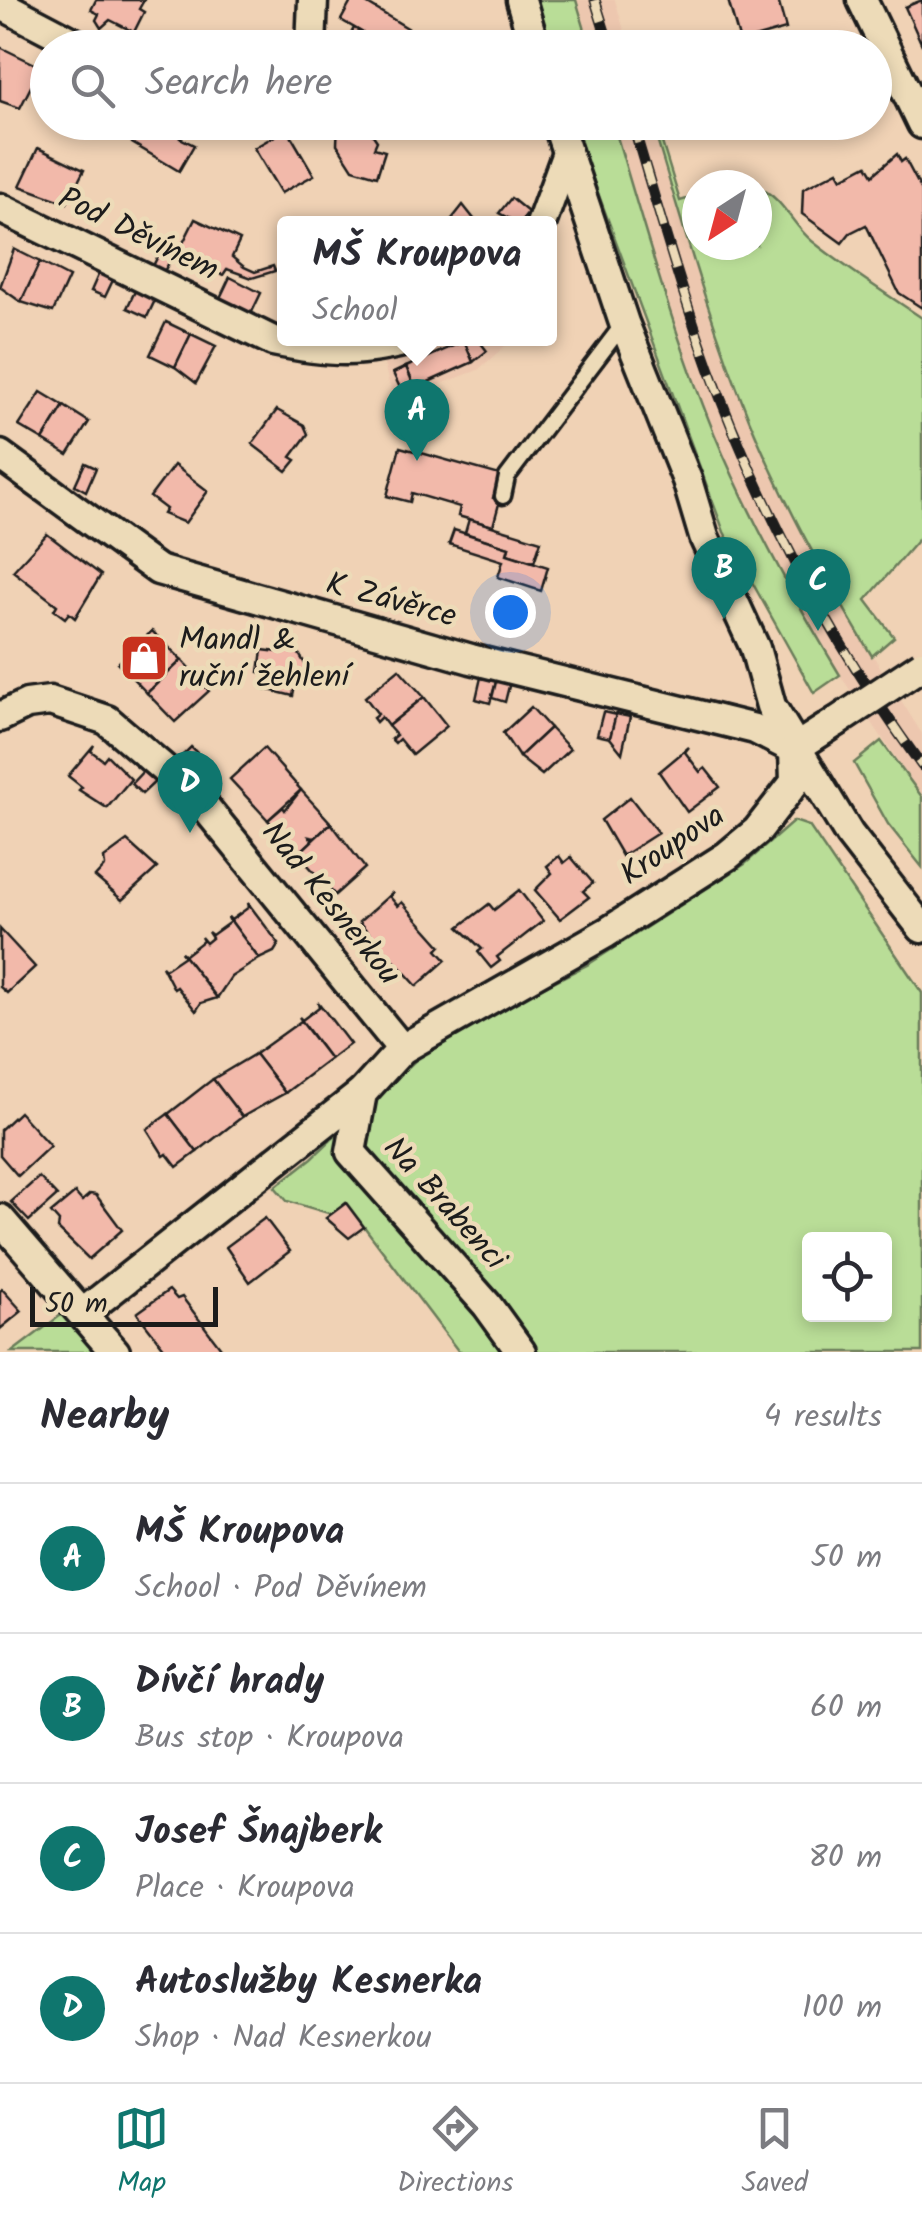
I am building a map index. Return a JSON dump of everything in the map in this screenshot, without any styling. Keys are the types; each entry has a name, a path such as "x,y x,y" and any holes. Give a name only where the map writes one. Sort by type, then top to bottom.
{"street":[{"path":"312,30 313,0"},
{"path":"521,0 530,30"},
{"path":"862,0 877,30"},
{"path":"0,4 50,30"},
{"path":"892,62 922,124"},
{"path":"563,140 624,323 687,480 704,537 756,648 762,684 794,748 849,834 922,928"},
{"path":"544,216 567,153"},
{"name":"Pod Děvínem","path":"0,208 277,342"},
{"name":"Pod Děvínem","path":"295,346 366,353 390,346"},
{"name":"K Závěrce","path":"0,455 158,570 471,658 755,729 794,748"},
{"path":"794,748 922,666"},
{"name":"Nad Kesnerkou","path":"0,718 27,704 50,701 108,720 197,797 402,1049"},
{"name":"Kroupova","path":"82,1313 362,1093 402,1049 606,933 727,856 757,831 795,782 794,748"},
{"name":"Na Brabenci","path":"362,1093 351,1152 487,1305 521,1352"},
{"path":"0,1219 115,1352"}],"lane":[{"path":"502,496 507,476 624,323"}],"shaded area":[{"path":"576,0 615,0 624,30 585,30"},
{"path":"618,140 657,140 682,222 682,260 694,260 749,419 829,585 922,734 922,797 840,675 756,525 714,433 666,300"},
{"path":"414,346 505,346 478,370 394,402 382,357"}],"green space":[{"path":"532,0 576,0 585,30 542,30"},
{"path":"578,140 618,140 672,318 714,433 772,556 840,675 814,693 724,532"},
{"path":"657,140 661,140 680,201 682,221"},
{"path":"772,196 812,241 922,318 922,535 866,600 894,637 872,656 806,540 735,383 694,260 772,260"},
{"path":"881,741 922,797 922,867 888,824 854,763"},
{"path":"794,821 809,826 922,993 922,1352 459,1352 347,1204 331,1214 287,1201 275,1187 312,1158 436,1041 589,964 745,864"},
{"path":"65,1312 96,1352 12,1352"}],"building":[{"path":"96,0 144,0 139,9 144,12 135,30 110,20 101,28 96,20 99,14 91,10"},
{"path":"352,0 361,0 409,29 358,30 341,20"},
{"path":"728,0 778,0 786,29 737,30"},
{"path":"922,0 922,45 905,7"},
{"path":"0,47 30,62 30,88 20,108 0,101"},
{"path":"184,140 194,145 179,171 132,143"},
{"path":"268,140 293,140 314,175 281,193 254,148"},
{"path":"337,140 376,140 374,148 385,151 377,176 353,169"},
{"path":"38,148 84,170 67,203 20,186"},
{"path":"897,154 901,162 905,159 922,191 922,308 899,293 866,225 850,233 842,243 802,214 803,189 838,171 842,178 867,165 873,175"},
{"path":"511,198 528,212 525,216 499,213"},
{"path":"463,205 472,216 454,216"},
{"path":"195,219 240,240 232,257 244,267 255,272 273,266 275,271 252,278 227,269 223,275 178,253"},
{"path":"162,248 175,253 163,273 152,268"},
{"path":"14,249 40,262 21,302 0,287"},
{"path":"40,262 69,277 53,312 21,302"},
{"path":"99,273 113,280 105,297 91,291"},
{"path":"230,277 261,293 251,314 220,298"},
{"path":"137,287 157,296 147,317 127,308"},
{"path":"166,322 191,334 175,367 150,355"},
{"path":"191,334 216,346 196,383 175,367"},
{"path":"453,346 466,346 473,362 415,388 406,367"},
{"path":"466,346 483,346 487,351 473,362"},
{"path":"406,367 415,388 403,394 393,373"},
{"path":"41,392 64,406 43,440 19,426"},
{"path":"64,406 89,422 68,455 43,440"},
{"path":"277,410 304,425 308,434 291,457 296,460 287,471 252,444"},
{"path":"400,447 500,475 493,498 500,500 493,526 458,516 460,507 412,493 410,502 387,496"},
{"path":"85,463 96,468 86,491 75,485"},
{"path":"174,465 208,491 185,523 163,514 166,509 150,497"},
{"path":"469,519 541,541 534,562 507,554 509,547 465,533"},
{"path":"454,530 509,547 507,554 548,567 541,591 498,577 503,561 449,544"},
{"path":"47,534 101,575 75,618 69,613 65,618 54,610 57,605 13,571"},
{"path":"152,631 182,660 147,693 118,663"},
{"path":"293,644 310,672 296,681 293,696 265,689 269,674 259,672 262,650 278,652"},
{"path":"182,660 209,691 175,722 147,693"},
{"path":"399,669 424,697 388,726 381,717 376,722 373,718 378,714 365,697"},
{"path":"482,673 497,678 490,703 476,699"},
{"path":"497,678 510,682 505,702 492,698"},
{"path":"424,697 447,726 412,755 399,739 395,743 391,739 396,735 388,726"},
{"path":"531,707 550,728 519,757 503,733"},
{"path":"603,712 616,715 610,738 597,735"},
{"path":"616,714 630,717 622,753 610,738"},
{"path":"550,728 570,749 542,775 519,757"},
{"path":"94,745 91,751 103,760 107,755 131,779 107,808 79,790 82,787 68,776"},
{"path":"191,747 208,764 193,781 175,763"},
{"path":"689,747 685,752 700,772 705,768 720,787 687,812 659,772"},
{"path":"264,748 301,790 268,820 230,779"},
{"path":"146,768 158,779 142,794 131,784"},
{"path":"301,790 331,823 315,838 310,837 313,840 298,854 268,820 283,807 285,810"},
{"path":"630,797 658,833 622,856 601,820"},
{"path":"331,823 365,868 335,895 298,854"},
{"path":"127,841 157,868 122,900 95,877 105,866 104,858"},
{"path":"559,856 564,863 571,857 593,883 583,891 589,897 560,919 535,890 552,873 547,866"},
{"path":"519,890 543,921 497,957 500,961 491,968 478,952 482,949 459,927 489,904 494,910"},
{"path":"393,892 390,897 398,906 402,902 441,946 437,950 446,960 417,986 359,922"},
{"path":"248,903 279,944 274,952 259,959 228,917 231,920 249,907"},
{"path":"228,917 259,959 231,977 217,998 181,952 185,955 203,941 201,937 206,943 212,938 208,932 212,935 230,922"},
{"path":"0,929 35,967 7,993 0,987"},
{"path":"181,952 217,998 201,1003 196,1011 177,987 174,989 162,966 165,969 184,956"},
{"path":"318,1002 350,1044 330,1059 299,1017 302,1020 319,1007"},
{"path":"301,1021 330,1059 285,1093 255,1054"},
{"path":"255,1054 285,1093 242,1117 213,1079"},
{"path":"213,1079 242,1117 197,1152 168,1114"},
{"path":"19,1112 50,1146 18,1176 0,1155 0,1130"},
{"path":"168,1114 197,1152 177,1167 167,1154 164,1156 147,1129"},
{"path":"39,1177 57,1196 29,1221 11,1202"},
{"path":"75,1193 82,1201 90,1194 96,1195 122,1230 89,1259 58,1229 59,1222 51,1213"},
{"path":"346,1203 364,1227 349,1238 326,1218"},
{"path":"265,1218 290,1251 250,1282 226,1247"},
{"path":"169,1290 177,1299 182,1297 224,1352 165,1349 137,1313"},
{"path":"0,1291 22,1311 0,1329"}],"railway":[{"path":"595,0 604,30"},
{"path":"637,140 703,352 751,471 841,644 922,766"}],"place":[{"name":"MŠ Kroupova","path":"417,461"},
{"name":"Dívčí hrady","path":"724,619"},
{"name":"Josef Šnajberk","path":"818,631"},
{"name":"Mandl & ruční žehlení","path":"144,658"},
{"name":"Autoslužby Kesnerka","path":"190,833"}]}
